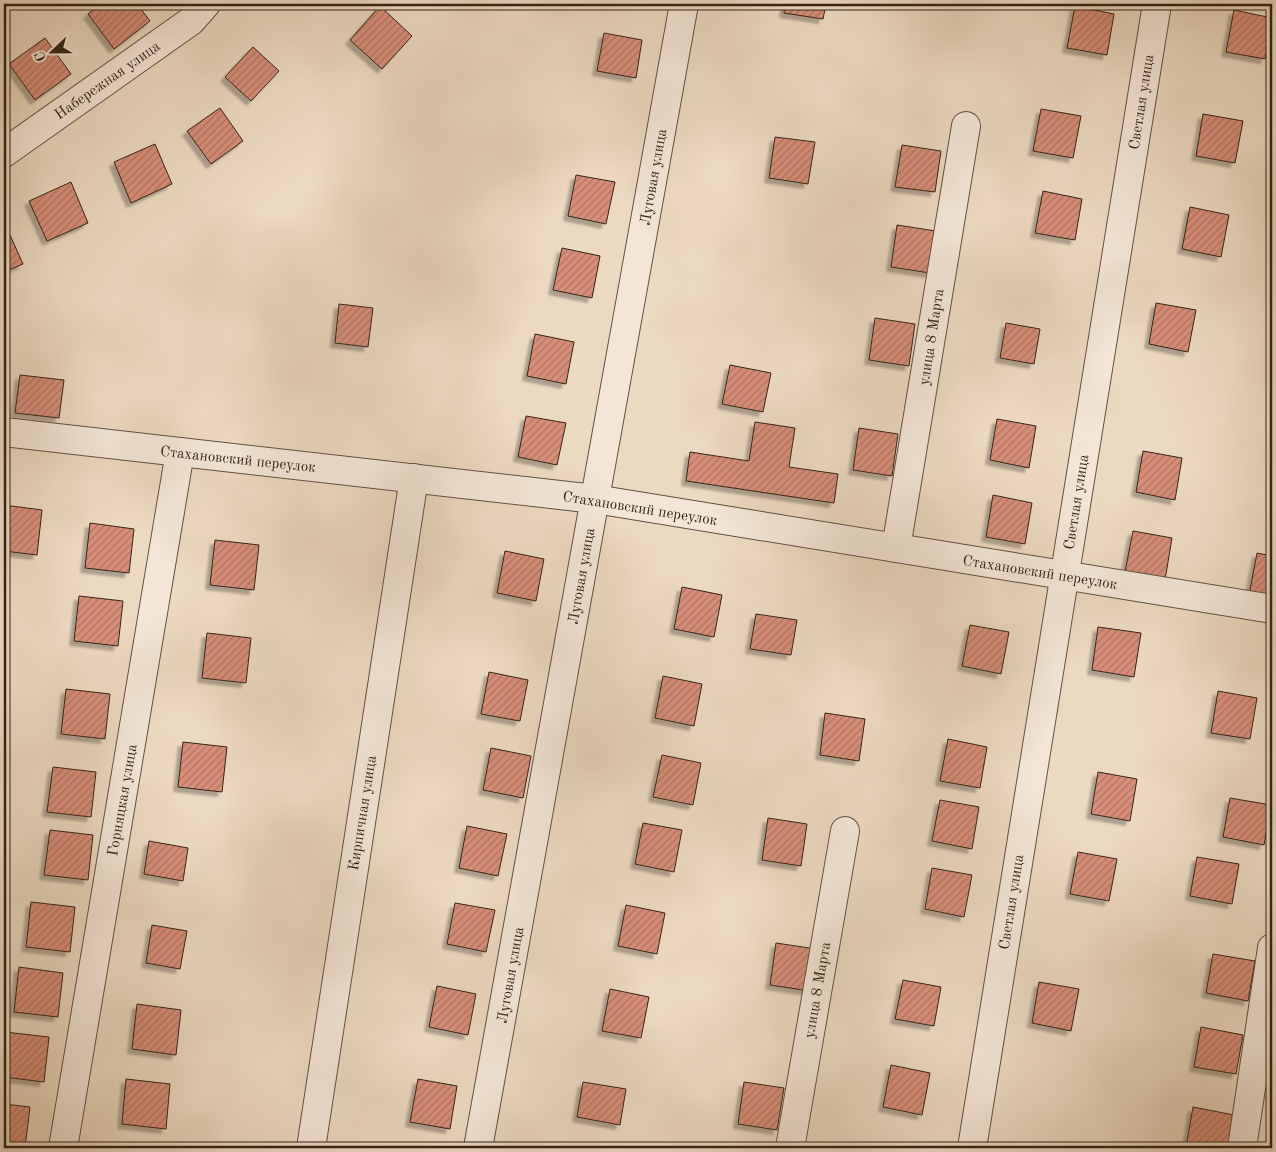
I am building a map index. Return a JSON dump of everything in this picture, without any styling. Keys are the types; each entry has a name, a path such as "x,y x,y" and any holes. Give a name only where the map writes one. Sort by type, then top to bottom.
{"street":[{"name":"Набережная улица","path":"4,153 191,21 206,4"},
{"name":"Луговая улица","path":"478,1148 684,4"},
{"name":"Светлая улица","path":"972,1148 1157,4"},
{"name":"улица 8 Марта","path":"896,548 966,126"},
{"name":"Стахановский переулок","path":"4,432 595,500 1272,609"},
{"name":"Горняцкая улица","path":"63,1148 180,452"},
{"name":"Кирпичная улица","path":"311,1148 414,478"},
{"name":"улица 8 Марта","path":"790,1148 844,831"},
{"path":"1242,1148 1272,948"}],"building":[{"path":"100,4 137,4 150,21 114,49 88,14"},
{"path":"785,4 826,4 823,19 784,13"},
{"path":"380,6 412,36 382,69 350,40"},
{"path":"1075,6 1114,14 1107,55 1067,48"},
{"path":"1234,10 1272,18 1265,59 1226,52"},
{"path":"604,33 642,40 636,78 597,71"},
{"path":"45,38 71,74 35,100 9,64"},
{"path":"253,47 279,71 251,101 225,77"},
{"path":"220,108 243,141 211,164 187,131"},
{"path":"1041,109 1081,116 1073,158 1033,151"},
{"path":"1203,114 1243,121 1235,163 1196,156"},
{"path":"775,137 815,142 808,184 769,178"},
{"path":"155,144 172,184 131,203 114,162"},
{"path":"902,145 941,151 935,192 895,187"},
{"path":"576,175 615,182 606,224 568,216"},
{"path":"71,182 88,223 47,241 29,201"},
{"path":"1043,191 1082,199 1075,240 1035,233"},
{"path":"1190,207 1229,215 1221,257 1182,249"},
{"path":"4,224 23,264 4,272"},
{"path":"897,225 936,231 930,273 891,267"},
{"path":"562,248 600,256 592,298 553,290"},
{"path":"1156,303 1196,310 1188,352 1149,344"},
{"path":"339,304 373,308 368,347 335,343"},
{"path":"875,318 915,324 909,366 869,360"},
{"path":"1006,323 1040,329 1034,364 1000,358"},
{"path":"535,334 574,342 566,384 527,376"},
{"path":"730,365 771,373 763,412 722,404"},
{"path":"20,375 64,380 59,418 15,413"},
{"path":"526,416 566,423 557,465 518,457"},
{"path":"997,419 1036,426 1029,468 990,460"},
{"path":"755,422 795,428 789,467 838,474 834,503 686,481 690,452 749,461"},
{"path":"859,428 898,434 892,476 853,470"},
{"path":"1143,451 1182,458 1175,500 1136,492"},
{"path":"993,495 1032,503 1025,544 986,537"},
{"path":"4,505 42,510 37,555 4,551"},
{"path":"90,523 134,529 129,573 85,568"},
{"path":"1133,531 1172,538 1165,580 1125,572"},
{"path":"215,540 259,545 254,590 210,585"},
{"path":"505,551 544,559 536,601 497,593"},
{"path":"1257,553 1272,556 1272,599 1249,595"},
{"path":"682,587 722,595 714,637 674,629"},
{"path":"79,596 123,601 118,646 74,641"},
{"path":"756,614 797,620 791,655 750,649"},
{"path":"970,625 1009,632 1001,674 962,666"},
{"path":"1098,627 1141,633 1134,677 1092,670"},
{"path":"207,633 251,638 246,683 202,678"},
{"path":"489,672 528,680 520,721 481,714"},
{"path":"663,676 702,684 694,726 655,718"},
{"path":"66,689 110,694 105,739 61,734"},
{"path":"1218,691 1257,698 1250,739 1211,733"},
{"path":"825,713 865,719 859,761 820,755"},
{"path":"948,739 987,747 980,788 940,781"},
{"path":"183,742 227,747 222,792 178,787"},
{"path":"491,748 531,756 523,798 483,790"},
{"path":"662,755 701,763 693,805 653,797"},
{"path":"53,767 96,772 91,817 47,812"},
{"path":"1098,772 1137,779 1130,821 1091,814"},
{"path":"1230,798 1271,805 1264,845 1223,837"},
{"path":"940,800 979,807 972,849 932,841"},
{"path":"768,818 807,824 801,866 762,860"},
{"path":"643,823 682,830 674,872 635,864"},
{"path":"467,826 507,834 498,876 459,868"},
{"path":"50,830 93,835 88,880 44,875"},
{"path":"149,841 188,848 183,881 144,874"},
{"path":"1078,852 1117,859 1109,901 1070,894"},
{"path":"1197,857 1239,864 1232,904 1190,896"},
{"path":"932,868 972,875 964,917 925,909"},
{"path":"31,902 75,907 70,952 26,947"},
{"path":"455,903 495,910 486,952 447,944"},
{"path":"626,905 665,913 657,954 618,946"},
{"path":"152,925 187,931 180,969 146,963"},
{"path":"776,943 816,949 810,991 770,985"},
{"path":"1213,954 1255,961 1248,1001 1206,993"},
{"path":"19,967 63,973 58,1017 14,1012"},
{"path":"903,980 941,987 934,1026 895,1019"},
{"path":"1039,982 1079,989 1071,1031 1032,1023"},
{"path":"437,986 476,994 468,1035 429,1027"},
{"path":"610,989 649,997 641,1038 602,1031"},
{"path":"137,1004 181,1010 176,1055 132,1049"},
{"path":"1201,1027 1243,1035 1236,1074 1194,1067"},
{"path":"5,1032 49,1037 44,1082 4,1077"},
{"path":"891,1065 930,1073 922,1115 883,1107"},
{"path":"126,1079 170,1084 166,1129 122,1124"},
{"path":"418,1079 457,1086 450,1129 410,1122"},
{"path":"583,1082 626,1089 620,1125 577,1117"},
{"path":"744,1082 784,1088 777,1130 738,1124"},
{"path":"4,1104 30,1107 25,1148 4,1148"},
{"path":"1193,1107 1234,1115 1228,1148 1186,1147"}]}
